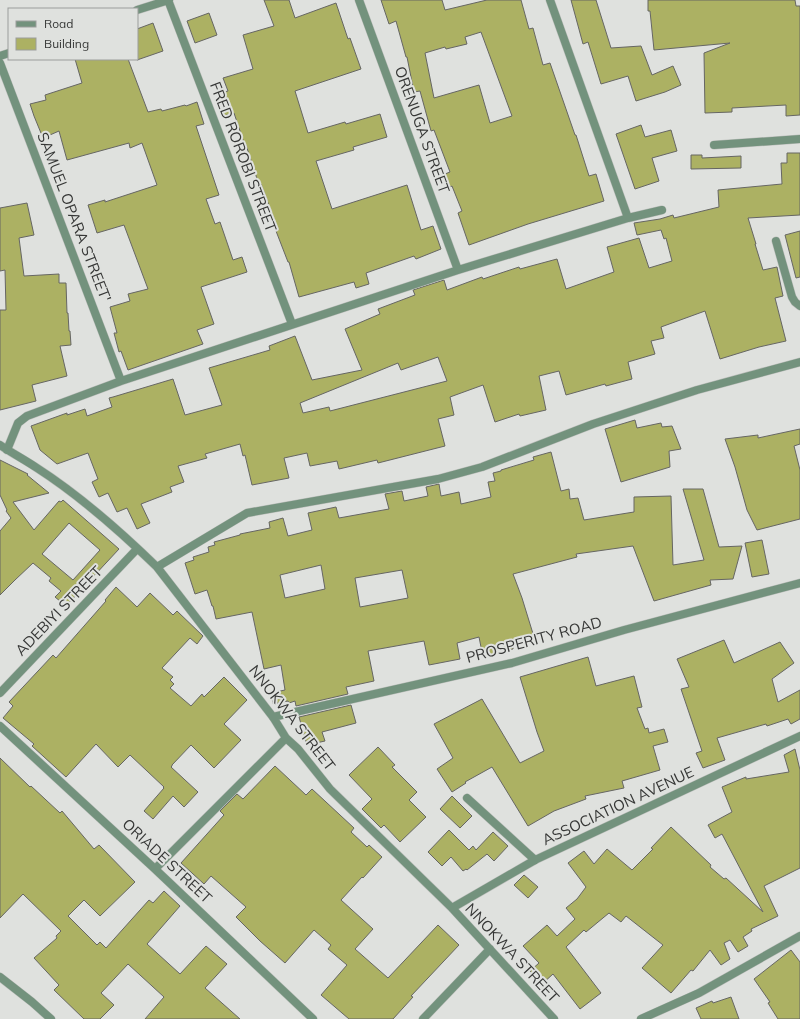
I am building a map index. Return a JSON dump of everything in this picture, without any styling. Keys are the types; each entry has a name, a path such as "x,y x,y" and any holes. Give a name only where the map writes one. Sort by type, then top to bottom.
{"street":[{"path":"138,10 168,0"},
{"name":"FRED ROROBI STREET","path":"168,0 292,324"},
{"name":"ORENUGA STREET","path":"359,0 458,270"},
{"path":"550,0 628,218"},
{"name":"SAMUEL OPARA STREET'","path":"0,63 121,381"},
{"path":"714,146 800,140"},
{"path":"4,447 18,423 27,416 121,381 458,270 628,218 662,210"},
{"path":"776,242 792,297 800,306"},
{"path":"157,567 248,512 438,479 482,467 593,424 697,390 800,362"},
{"name":"NNOKWA STREET","path":"4,447 37,468 82,501 138,548 157,567 273,717 286,738 298,749 330,789 452,908 554,1019"},
{"name":"ADEBIYI STREET","path":"0,693 138,548"},
{"name":"PROSPERITY ROAD","path":"273,717 512,663 624,630 800,583"},
{"name":"ORIADE STREET","path":"0,726 155,869 313,1019"},
{"name":"ASSOCIATION AVENUE","path":"452,908 534,860 800,736"},
{"path":"155,869 286,738"},
{"path":"467,798 534,860"},
{"path":"641,1019 699,993 800,936"},
{"path":"423,1019 490,949"},
{"path":"0,977 51,1019"}],"building":[{"path":"264,0 289,0 295,18 336,3 348,39 350,38 361,69 295,91 308,133 380,114 387,137 353,147 354,150 316,161 332,209 407,185 421,230 433,226 441,249 416,259 414,256 366,273 369,284 356,288 354,282 299,297 289,262 276,231 278,230 261,184 259,185 234,113 224,116 217,94 228,91 223,78 253,69 243,35 274,26"},
{"path":"381,0 442,0 445,10 487,0 521,0 529,29 533,28 543,65 550,63 589,176 596,174 604,201 528,224 469,245 458,213 462,211 452,186 450,187 445,174 450,172 434,130 431,131 420,91 414,92 407,57 396,21 389,24","holes":["481,32 512,116 490,123 479,85 434,98 425,53 445,47 446,49 467,44 465,37"]},
{"path":"571,0 596,0 611,48 641,46 652,75 673,66 681,85 665,92 636,101 628,76 601,84 588,42 583,44"},
{"path":"648,0 795,0 796,6 800,6 800,115 786,116 786,105 732,108 732,112 705,113 704,53 730,43 654,50 650,11 648,11"},
{"path":"209,13 217,35 195,43 187,21"},
{"path":"153,23 163,51 138,60 138,29"},
{"path":"75,60 128,60 148,112 161,109 162,111 197,102 204,124 196,126 219,195 206,199 215,224 220,222 233,260 242,257 247,272 201,287 214,324 197,330 203,344 128,370 121,351 119,352 114,333 117,333 110,307 130,301 128,294 148,289 124,225 97,233 88,205 105,200 105,202 157,185 142,143 130,148 129,143 67,160 59,131 43,138 30,104 46,100 45,95 82,83"},
{"path":"641,125 645,137 671,130 677,151 652,158 659,181 635,189 616,134"},
{"path":"787,153 800,153 800,215 748,218 763,270 777,267 783,296 775,298 786,341 759,347 720,359 705,311 661,327 664,338 651,341 655,354 628,362 632,379 606,386 605,384 566,395 559,371 539,376 546,410 520,416 519,414 495,422 483,385 450,397 454,415 438,419 445,446 378,463 377,460 339,469 337,461 310,466 307,453 284,458 289,478 252,485 245,455 243,456 240,444 205,454 207,458 178,466 184,482 170,487 172,492 141,504 150,523 137,529 127,508 117,512 108,493 99,497 92,482 98,479 88,453 57,464 40,450 31,426 67,413 67,415 85,409 87,416 112,407 109,398 173,379 185,415 222,405 209,368 270,350 269,346 295,336 312,380 362,370 345,329 380,314 378,309 415,295 413,290 444,280 447,290 482,277 483,279 519,267 520,269 557,259 566,289 614,272 607,247 639,238 649,268 672,261 666,238 664,239 661,230 637,235 634,223 660,219 673,215 674,218 719,207 718,190 782,184 781,163 787,163","holes":["438,357 447,381 330,411 329,407 303,413 300,403 398,363 401,370"]},
{"path":"691,155 702,155 702,158 741,156 741,168 691,169"},
{"path":"27,203 34,235 19,238 24,276 59,274 59,283 66,283 67,313 71,345 60,346 67,376 32,385 36,401 0,410 0,310 6,310 5,270 0,271 0,208"},
{"path":"800,231 800,277 796,278 785,235"},
{"path":"635,420 637,428 661,423 662,427 672,426 681,449 669,451 670,467 621,482 605,429"},
{"path":"800,429 800,444 794,446 800,470 800,519 757,530 747,510 735,467 725,439 758,435 758,438"},
{"path":"551,452 561,491 569,489 570,499 578,498 584,520 634,512 634,497 671,496 673,565 704,560 683,489 703,489 719,547 742,546 733,579 710,580 711,585 654,601 633,546 576,554 577,557 513,574 534,637 513,644 513,649 500,651 500,653 483,657 479,637 457,643 460,659 429,665 424,641 368,651 374,681 346,687 348,694 296,706 295,701 273,704 271,693 285,690 281,665 264,669 252,612 216,619 207,590 195,594 185,563 194,560 193,557 209,552 208,547 215,545 214,542 240,534 270,528 269,522 283,518 288,536 312,530 308,513 336,507 339,518 389,509 385,494 402,491 404,501 428,496 426,487 439,484 441,496 459,492 461,504 491,497 488,482 495,481 493,473 534,460 533,457","holes":["321,565 325,589 285,598 280,575","402,570 408,598 360,607 355,578"]},
{"path":"0,460 28,474 27,475 49,493 13,502 34,530 59,501 61,502 63,500 119,549 66,606 55,597 61,591 49,581 51,578 33,563 0,595 0,531 11,518 6,511 7,510 0,495","holes":["69,523 100,550 73,580 42,554"]},
{"path":"762,540 769,574 752,577 745,543"},
{"path":"116,587 137,607 150,593 173,615 177,611 203,636 197,644 190,638 162,668 173,677 170,680 174,684 170,688 191,706 202,694 204,697 224,677 247,700 224,724 241,740 214,768 191,745 171,767 198,792 184,807 173,796 153,819 144,811 164,787 130,755 118,767 96,744 66,777 32,746 34,744 3,718 13,706 9,702 53,655 56,658 106,601 105,600"},
{"path":"724,640 734,663 780,642 794,663 772,679 778,702 800,690 800,719 791,724 788,719 767,726 766,724 717,738 725,760 703,768 696,753 702,751 681,689 689,687 677,659"},
{"path":"588,657 596,686 634,676 642,707 637,708 645,729 648,728 649,733 664,729 668,742 653,746 660,770 622,781 624,788 585,796 586,799 554,811 528,826 492,767 465,782 466,783 452,792 437,769 453,758 434,724 482,699 520,763 544,751 520,677"},
{"path":"351,705 356,723 322,732 325,741 307,745 299,717"},
{"path":"378,747 395,765 392,767 417,792 409,800 426,817 400,842 384,825 381,828 362,809 372,799 349,775"},
{"path":"795,749 800,770 800,868 764,886 778,916 751,929 752,931 743,937 748,946 738,952 730,940 724,943 730,959 721,965 710,950 693,971 691,970 671,993 642,968 663,945 626,916 621,922 609,913 586,932 584,930 566,947 601,993 580,1009 553,974 542,984 530,971 539,963 523,946 547,925 557,936 575,919 566,908 577,899 586,887 568,863 584,851 594,864 607,849 632,870 653,849 651,848 671,827 711,865 710,867 724,879 726,878 763,912 722,834 715,838 708,825 732,812 722,787 746,777 746,779 789,772 784,755"},
{"path":"0,758 60,813 62,811 94,849 99,845 135,882 100,916 84,900 68,916 97,945 100,942 106,948 149,900 153,903 164,891 180,906 147,944 180,974 206,946 227,964 205,988 240,1019 145,1019 164,997 128,964 101,993 114,1005 100,1019 84,1019 54,990 59,985 34,958 57,938 56,936 61,931 23,894 0,918"},
{"path":"275,766 306,795 312,789 354,828 351,832 367,847 369,845 382,857 341,900 373,929 355,949 388,978 438,925 459,945 411,996 413,997 393,1019 349,1019 321,995 347,965 328,949 331,945 314,930 285,963 236,917 246,907 211,876 204,884 181,863 224,815 220,811 237,794 243,799"},
{"path":"452,796 472,816 460,828 440,809"},
{"path":"449,830 469,850 473,846 476,850 493,832 508,846 494,861 487,854 467,870 466,869 463,871 451,857 442,866 428,852"},
{"path":"524,875 538,887 528,898 514,885"},
{"path":"791,950 800,962 800,1019 778,1019 768,1003 770,1002 754,979"},
{"path":"731,997 739,1019 701,1019 696,1008 712,1001 713,1003"}]}
